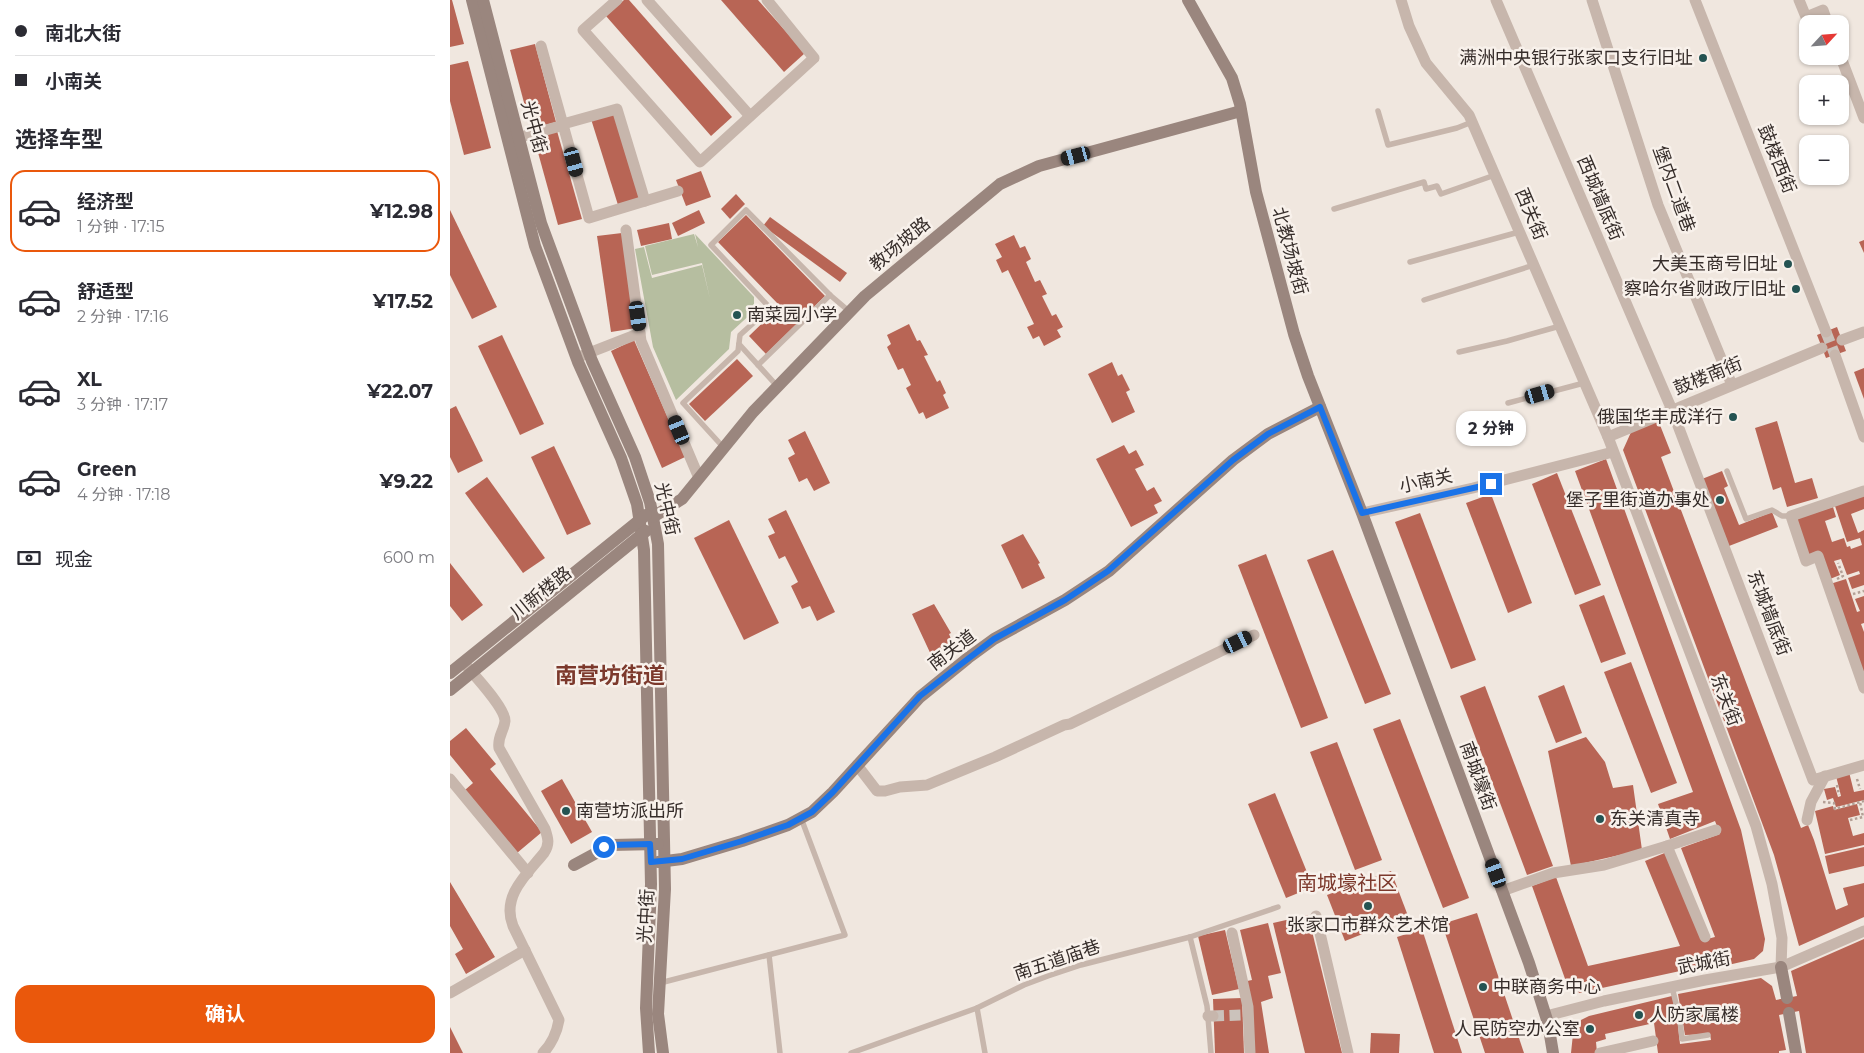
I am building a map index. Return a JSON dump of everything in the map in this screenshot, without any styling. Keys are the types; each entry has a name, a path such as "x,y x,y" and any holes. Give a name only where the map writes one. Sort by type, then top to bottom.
{"street":[{"name":"光中街","path":"472,0 513,139 541,223 589,352 635,457 653,517 658,544 665,889 654,982 646,1008 649,1053"},
{"name":"光中街","path":"483,0 535,246 576,358 621,458 637,504 640,519 644,550 654,982 663,1053"},
{"path":"617,0 583,30 700,162 814,58 767,0"},
{"path":"647,0 750,116"},
{"name":"北教场坡街","path":"1188,0 1232,78 1241,111 1256,192 1294,334 1320,407 1362,513"},
{"name":"西关街","path":"1400,0 1409,26 1426,63 1469,115 1613,452"},
{"name":"西城墙底街","path":"1496,0 1672,410"},
{"name":"堡内二道巷","path":"1592,0 1658,205 1732,385"},
{"name":"鼓楼西街","path":"1695,0 1826,332"},
{"path":"1799,0 1805,15"},
{"path":"1811,15 1823,10 1825,15"},
{"path":"541,46 589,218 678,191"},
{"path":"1844,65 1864,118"},
{"path":"513,139 616,109 645,202"},
{"name":"教场坡路","path":"653,517 682,499 753,412 865,296 1000,184 1039,166 1241,111"},
{"path":"626,230 641,341 699,478"},
{"path":"1842,340 1864,332"},
{"path":"576,358 640,333"},
{"name":"鼓楼南街","path":"1608,437 1822,348"},
{"path":"1835,355 1864,437"},
{"name":"南关道","path":"651,862 682,859 742,841 788,825 812,812 833,792 920,696 994,639 1065,600 1108,571 1233,460 1268,434 1320,407"},
{"name":"东城墙底街","path":"1672,410 1813,780 1824,776"},
{"name":"小南关","path":"1362,513 1474,488 1613,452"},
{"name":"东关街","path":"1613,452 1756,826 1772,884 1782,938 1781,967"},
{"path":"1864,492 1791,516 1806,561 1818,556 1864,688"},
{"name":"南城壕街","path":"1362,513 1529,963 1546,1016 1553,1053"},
{"name":"川新楼路","path":"450,690 468,667 640,519 653,517"},
{"name":"川新楼路","path":"450,673 468,667 642,534 653,517"},
{"path":"857,765 876,791 928,785 995,757 1064,724 1070,724 1254,635"},
{"path":"468,667 502,712 505,723 498,742 499,748 545,828 549,840 548,847 512,892 509,910 513,926 559,1020 558,1028 543,1053"},
{"path":"1807,820 1810,802 1824,776 1864,765"},
{"path":"450,779 528,872"},
{"path":"1502,891 1553,873 1604,865 1716,830"},
{"path":"574,865 611,845 664,844"},
{"path":"1667,846 1704,937"},
{"path":"1316,916 1348,1053"},
{"name":"武城街","path":"1546,1016 1672,986 1781,967 1864,931"},
{"path":"1232,932 1250,1053"},
{"path":"450,993 525,950"},
{"path":"1781,967 1787,998"},
{"path":"1790,1013 1796,1053"},
{"path":"1604,1052 1653,1041"}],"lane":[{"path":"1378,111 1388,145 1457,128 1472,122"},
{"path":"1334,209 1424,182 1426,189 1437,186 1441,194 1495,175"},
{"path":"724,448 683,403 738,351 740,334 770,308 711,245 746,210 830,295 850,312"},
{"path":"1410,262 1519,232"},
{"path":"1424,300 1534,265"},
{"path":"758,365 830,295"},
{"path":"1459,352 1560,326"},
{"path":"738,344 778,386"},
{"path":"1508,403 1584,383"},
{"path":"1727,470 1746,519 1772,510 1782,516 1791,516"},
{"path":"654,982 845,935 801,818"},
{"name":"南五道庙巷","path":"851,1053 977,1008 1024,984 1081,965 1190,937 1278,907"},
{"path":"1190,937 1211,1016 1211,1053"},
{"path":"769,954 780,1053"},
{"path":"1672,986 1680,1020 1682,1039 1708,1035"},
{"path":"977,1008 984,1053"}],"path":[{"path":"1853,594 1864,591"},
{"path":"1810,802 1834,803 1835,809 1864,801"},
{"path":"1850,820 1863,817 1860,802"}],"green space":[{"path":"694,234 698,247 695,234 754,297 754,311 731,332 729,349 676,400 653,347 635,249 644,247 652,278 702,265 710,299 702,263 652,275 645,246"}],"building":[{"path":"450,0 452,0 464,44 450,47"},
{"path":"624,0 629,0 732,117 711,136 606,16"},
{"path":"721,0 758,0 805,53 784,72"},
{"path":"535,44 556,122 531,129 510,50"},
{"path":"468,61 491,148 464,155 450,101 450,65"},
{"path":"614,111 641,198 618,205 591,119"},
{"path":"557,131 582,219 558,225 534,138"},
{"path":"701,171 711,197 686,206 676,180"},
{"path":"736,194 745,204 730,219 721,209"},
{"path":"450,210 497,307 472,319 450,275"},
{"path":"699,210 705,223 678,236 672,223"},
{"path":"746,215 825,296 766,354 749,336 780,306 718,242"},
{"path":"770,217 847,273 840,282 763,226"},
{"path":"669,223 672,239 641,246 637,230"},
{"path":"622,233 636,328 611,332 597,236"},
{"path":"1014,235 1020,248 1025,246 1031,259 1026,262 1035,282 1040,280 1047,294 1042,296 1052,316 1056,314 1063,327 1057,330 1061,337 1044,346 1039,336 1033,339 1027,327 1034,324 1008,270 1002,273 996,260 1002,257 995,244"},
{"path":"1864,240 1864,253 1859,242"},
{"path":"909,324 917,341 920,340 928,355 924,356 937,382 940,380 946,393 943,395 949,408 926,419 923,412 919,414 906,388 911,385 903,368 898,370 887,347 891,344 887,335"},
{"path":"1837,327 1846,351 1826,358 1817,335"},
{"path":"502,335 544,424 520,435 478,346"},
{"path":"634,340 685,457 662,468 611,351"},
{"path":"737,359 753,376 705,421 689,404"},
{"path":"1112,362 1118,376 1122,374 1130,390 1126,392 1135,412 1112,423 1088,374"},
{"path":"1864,368 1864,399 1854,372"},
{"path":"456,406 483,461 458,473 450,457 450,409"},
{"path":"1658,420 1671,453 1661,457 1801,828 1808,825 1814,840 1836,910 1848,905 1843,888 1864,883 1864,917 1799,946 1774,855 1623,450 1632,430"},
{"path":"1777,421 1795,483 1812,478 1818,498 1787,507 1781,487 1773,490 1755,428"},
{"path":"805,431 830,483 814,491 807,478 799,482 788,458 795,454 788,440"},
{"path":"1124,445 1129,454 1136,450 1144,465 1135,469 1147,491 1154,487 1162,501 1154,505 1158,513 1131,527 1096,459"},
{"path":"554,446 591,524 567,535 531,457"},
{"path":"1606,459 1741,830 1765,939 1763,951 1754,959 1728,965 1726,961 1579,993 1576,987 1569,990 1532,886 1556,877 1588,966 1680,946 1645,861 1667,852 1703,940 1715,937 1681,848 1720,834 1715,821 1670,839 1658,804 1693,792 1575,471"},
{"name":"堡子里街道办事处","path":"1722,471 1728,486 1724,488 1739,525 1772,512 1778,527 1729,546 1702,479"},
{"path":"1557,473 1601,585 1575,595 1532,484"},
{"path":"487,477 545,558 523,573 465,493"},
{"path":"1491,494 1532,603 1508,613 1466,503"},
{"path":"1864,495 1864,509 1851,514 1858,533 1864,530 1864,585 1852,589 1848,578 1860,574 1859,571 1847,575 1841,559 1834,561 1840,575 1830,579 1821,553 1807,558 1794,519 1833,507 1836,517 1825,521 1832,542 1844,538 1847,547 1850,546 1851,549 1862,545 1860,538 1847,542 1834,503"},
{"path":"786,510 835,612 817,621 810,606 802,609 791,586 798,582 785,556 779,559 768,536 775,533 768,519"},
{"path":"1420,513 1476,660 1451,669 1395,522"},
{"path":"729,520 779,623 744,640 694,538"},
{"path":"1023,534 1040,563 1038,564 1045,578 1022,589 1001,545"},
{"path":"1333,550 1391,694 1365,704 1307,560"},
{"path":"1266,554 1328,718 1301,728 1238,565"},
{"path":"450,563 483,605 462,621 450,606"},
{"path":"1846,579 1857,612 1860,611 1855,599 1864,596 1864,623 1861,624 1864,632 1864,679 1830,584"},
{"path":"1604,595 1626,654 1601,663 1579,605"},
{"path":"934,604 951,633 949,634 955,648 933,659 912,614"},
{"path":"1631,662 1677,783 1651,793 1604,672"},
{"path":"1564,685 1582,733 1556,743 1538,696"},
{"path":"1485,686 1553,866 1527,875 1460,696"},
{"path":"1400,719 1469,898 1443,908 1373,729"},
{"path":"466,728 496,764 490,769 542,832 517,853 465,790 473,783 450,755 450,741"},
{"name":"东关清真寺","path":"1586,737 1605,762 1613,788 1633,785 1642,850 1571,866 1548,751"},
{"path":"1337,742 1382,860 1355,870 1310,752"},
{"path":"1849,772 1854,792 1864,790 1864,800 1836,807 1833,798 1827,800 1824,789 1835,787 1838,797 1841,796 1836,776"},
{"name":"南营坊派出所","path":"562,779 592,832 571,844 541,791"},
{"path":"1275,793 1313,887 1286,898 1248,804"},
{"path":"1857,804 1860,815 1848,818 1853,836 1864,833 1864,845 1825,854 1815,811 1833,806 1834,810"},
{"path":"1864,847 1864,866 1829,874 1825,856"},
{"name":"张家口市群众艺术馆","path":"1391,871 1408,916 1345,941 1327,895"},
{"path":"450,882 495,957 466,974 455,954 463,949 450,926"},
{"name":"中联商务中心","path":"1477,913 1524,1053 1485,1053 1442,924"},
{"path":"1308,915 1342,1053 1305,1053 1273,923"},
{"path":"1268,923 1281,973 1268,976 1273,998 1261,1002 1269,1053 1255,1053 1247,981 1252,980 1240,930"},
{"path":"1422,929 1462,1053 1434,1053 1397,937"},
{"path":"1225,930 1239,989 1212,995 1198,936"},
{"path":"1864,939 1864,1053 1806,1053 1799,1011 1779,1015 1786,1050 1779,1051 1779,1053 1658,1053 1654,1023 1605,1034 1606,1039 1596,1042 1597,1053 1571,1053 1573,1034 1581,1020 1589,1016 1672,996 1680,1044 1711,1040 1710,1034 1685,1035 1678,994 1761,978 1772,986 1776,1000 1797,996 1791,971"},
{"path":"1242,998 1244,1053 1215,1053 1213,999"},
{"path":"450,1027 463,1053 450,1053"},
{"path":"1371,1033 1400,1034 1399,1053 1370,1053"}],"tunnel":[{"path":"1826,332 1835,355"},
{"path":"1213,1016 1242,1015"}],"place":[{"name":"满洲中央银行张家口支行旧址","path":"1703,58"},
{"name":"大美玉商号旧址","path":"1788,264"},
{"name":"察哈尔省财政厅旧址","path":"1796,289"},
{"name":"南菜园小学","path":"737,315"},
{"name":"俄国华丰成洋行","path":"1733,417"},
{"name":"堡子里街道办事处","path":"1720,500"},
{"name":"南营坊派出所","path":"566,811"},
{"name":"东关清真寺","path":"1600,819"},
{"name":"张家口市群众艺术馆","path":"1368,906"},
{"name":"中联商务中心","path":"1483,987"},
{"name":"人防家属楼","path":"1639,1015"},
{"name":"人民防空办公室","path":"1590,1029"}],"district":[{"name":"南营坊街道","path":"610,675"},
{"name":"南城壕社区","path":"1347,883"}],"route":[{"path":"604,847 622,844 650,844 651,862 682,859 788,825 812,812 833,792 920,696 994,639 1065,600 1108,571 1176,508 1233,460 1268,434 1320,407 1362,513 1491,484"}]}
